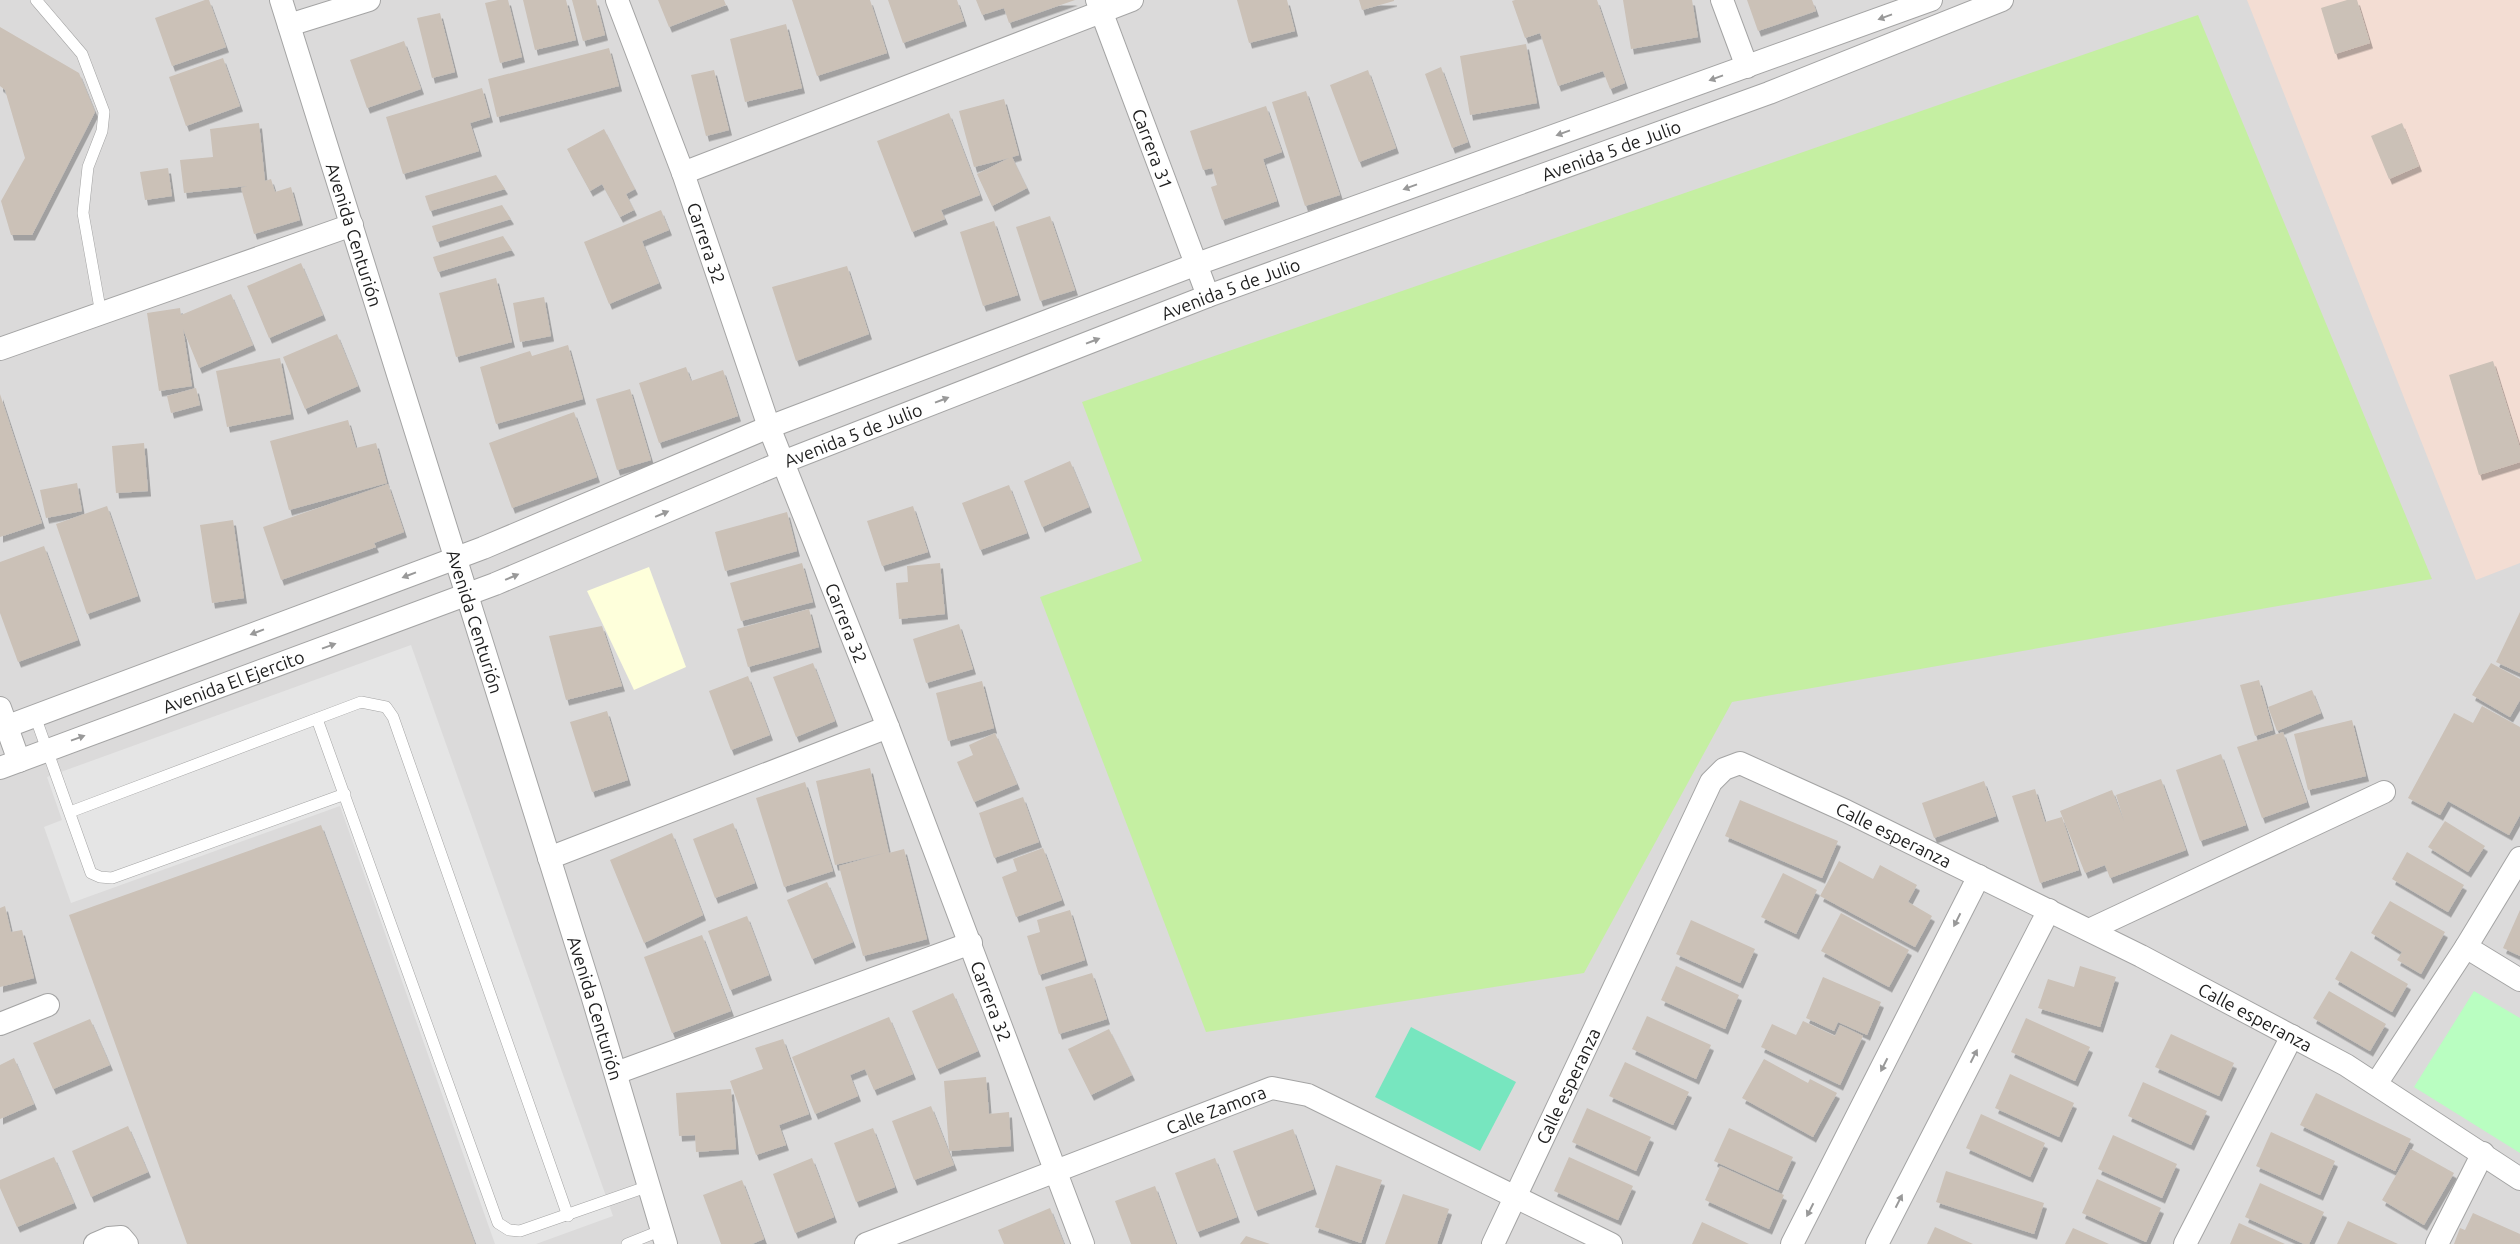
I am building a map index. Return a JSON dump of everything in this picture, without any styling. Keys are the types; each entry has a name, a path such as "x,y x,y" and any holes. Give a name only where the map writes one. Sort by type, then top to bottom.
{"street":[{"name":"Avenida Centurión","path":"281,0 616,1073 664,1237"},
{"path":"289,25 369,0"},
{"name":"Carrera 32","path":"616,0 682,173 769,427 888,727 1083,1244"},
{"path":"682,173 1100,6 1132,0"},
{"path":"1722,0 1747,67"},
{"name":"Avenida 5 de Julio","path":"455,558 769,427 1197,264 1931,0"},
{"name":"Avenida 5 de Julio","path":"467,595 783,462 1208,296 1769,93 2002,0"},
{"name":"Carrera 31","path":"1100,6 1208,296"},
{"path":"1604,118 1617,148"},
{"path":"0,349 352,225"},
{"name":"Avenida El Ejercito","path":"2,721 35,716 455,558"},
{"name":"Avenida El Ejercito","path":"10,765 467,595"},
{"path":"2,721 10,765"},
{"path":"549,858 888,727"},
{"name":"Calle esperanza","path":"1493,1244 1712,782 1724,769 1740,763 2049,910 2292,1036 2346,1065 2418,1114 2484,1153 2520,1178"},
{"path":"2089,930 2384,792"},
{"path":"2376,1084 2466,947 2520,858"},
{"path":"1792,1244 1979,876"},
{"path":"1877,1244 2049,910"},
{"path":"616,1073 971,943"},
{"path":"2466,947 2520,980"},
{"path":"0,1024 48,1005"},
{"path":"2185,1244 2292,1036"},
{"name":"Calle Zamora","path":"866,1244 1272,1088 1308,1095 1612,1244"},
{"path":"2436,1244 2484,1153"},
{"path":"95,1244 109,1238 121,1238 128,1244"}],"lane":[{"path":"36,0 82,54 104,112 102,130 88,167 83,212 100,314"},
{"path":"70,812 361,702 386,707 393,717 568,1216"},
{"path":"35,716 91,873 100,877 112,878 345,794"},
{"path":"317,719 498,1222 509,1230 520,1231 568,1216 649,1186"},
{"path":"626,1244 664,1237"}],"shaded area":[{"path":"0,0 2520,0 2520,1244 0,1244"},
{"path":"2247,0 2520,0 2520,563 2476,580"},
{"path":"649,567 686,667 634,690 587,591"},
{"path":"411,645 613,1216 536,1244 495,1244 340,806 71,903 44,827 62,820 47,777"}],"green space":[{"path":"2198,15 2432,579 1732,702 1584,973 1206,1032 1040,597 1142,561 1082,402"},
{"path":"2474,991 2520,1018 2520,1153 2414,1087"},
{"path":"1411,1027 1516,1082 1480,1151 1375,1097"}],"building":[{"path":"209,0 226,47 172,66 155,18"},
{"path":"508,0 522,57 500,63 485,3"},
{"path":"523,0 566,0 576,40 535,50"},
{"path":"572,0 596,0 605,35 583,41"},
{"path":"658,0 724,0 726,5 669,27"},
{"path":"792,0 870,0 887,53 817,76"},
{"path":"888,0 957,0 964,21 903,43"},
{"path":"976,0 1075,0 1009,23 1004,8 982,15"},
{"path":"1237,0 1287,0 1295,31 1249,43"},
{"path":"1359,0 1394,0 1394,1 1362,10"},
{"path":"1597,0 1625,83 1610,89 1603,71 1558,86 1540,33 1525,38 1512,1"},
{"path":"1623,0 1692,0 1698,37 1631,49"},
{"path":"1747,0 1812,0 1816,11 1758,31"},
{"path":"2347,0 2357,0 2370,43 2335,54 2321,8"},
{"path":"440,13 455,72 432,78 417,18"},
{"path":"786,24 802,88 745,102 730,39"},
{"path":"0,27 79,73 95,112 32,235 11,235 1,201 25,158 5,90 0,86"},
{"path":"404,41 421,89 367,108 350,60"},
{"path":"1526,44 1537,103 1470,115 1460,56"},
{"path":"609,48 619,86 497,117 488,79"},
{"path":"223,58 240,106 186,126 169,77"},
{"path":"1441,67 1468,142 1452,148 1425,74"},
{"path":"714,70 729,130 706,136 691,75"},
{"path":"1368,70 1396,148 1359,162 1330,85"},
{"path":"482,88 490,117 470,123 479,151 403,174 386,117"},
{"path":"1306,91 1340,195 1305,206 1272,102"},
{"path":"1004,99 1019,155 1012,157 1027,188 992,206 977,174 1009,158 974,167 959,111"},
{"path":"1266,106 1282,152 1263,159 1277,201 1222,220 1211,187 1217,185 1212,168 1203,170 1190,131"},
{"path":"949,113 980,195 941,210 945,219 912,232 877,141"},
{"path":"259,123 265,181 271,179 275,192 291,187 300,220 254,234 241,188 247,186 184,193 180,160 213,157 210,129"},
{"path":"2402,123 2419,166 2389,179 2371,136"},
{"path":"604,129 635,189 626,194 634,210 620,217 602,184 590,191 567,149"},
{"path":"168,168 172,196 145,200 140,172"},
{"path":"496,175 505,189 430,211 425,196"},
{"path":"502,205 511,219 437,242 432,226"},
{"path":"661,210 669,230 642,241 659,283 609,304 584,242"},
{"path":"1050,216 1075,290 1040,301 1016,227"},
{"path":"994,221 1018,295 983,306 960,232"},
{"path":"503,236 512,250 438,272 433,257"},
{"path":"301,263 323,315 269,338 247,286"},
{"path":"847,266 869,334 796,361 772,287"},
{"path":"496,278 512,342 456,357 439,293"},
{"path":"231,294 253,345 199,368 183,329 192,386 159,391 147,313 180,308 181,315"},
{"path":"544,297 551,336 520,342 513,303"},
{"path":"337,334 358,386 305,409 283,357"},
{"path":"568,345 583,399 496,424 480,367 530,351 532,356"},
{"path":"280,358 291,414 227,427 216,371"},
{"path":"2493,361 2520,448 2520,462 2479,475 2449,375"},
{"path":"686,367 691,381 723,370 738,416 659,443 639,383"},
{"path":"196,388 200,405 171,413 167,396"},
{"path":"630,389 651,460 617,470 596,399"},
{"path":"0,394 42,523 0,537"},
{"path":"574,412 597,477 512,508 489,443"},
{"path":"348,420 356,448 376,443 387,483 289,510 270,441"},
{"path":"144,443 148,491 116,493 112,446"},
{"path":"1070,461 1089,507 1042,527 1024,481"},
{"path":"77,483 82,511 46,518 40,490"},
{"path":"388,484 404,532 374,543 376,547 281,580 263,527"},
{"path":"1009,485 1027,533 980,550 962,503"},
{"path":"107,506 138,596 87,614 56,524"},
{"path":"913,506 928,552 882,566 867,521"},
{"path":"787,512 797,551 725,571 715,532"},
{"path":"233,520 244,598 212,603 200,525"},
{"path":"44,546 78,640 18,662 0,613 0,562"},
{"path":"802,563 813,602 741,621 730,583"},
{"path":"940,563 945,614 899,619 896,583 908,582 907,566"},
{"path":"809,609 819,647 748,667 737,629"},
{"path":"2520,612 2520,673 2496,662"},
{"path":"959,624 973,669 926,683 913,639"},
{"path":"602,626 622,686 566,700 549,636"},
{"path":"813,663 835,721 796,737 773,677"},
{"path":"2491,663 2520,679 2520,700 2510,717 2472,695"},
{"path":"748,676 770,735 731,750 709,691"},
{"path":"2259,680 2273,730 2255,736 2240,685"},
{"path":"982,681 994,728 948,741 936,693"},
{"path":"2312,690 2321,713 2277,731 2268,707"},
{"path":"2482,706 2520,727 2520,815 2509,835 2448,801 2440,815 2408,798 2454,713 2473,723"},
{"path":"607,711 628,780 592,792 570,722"},
{"path":"2352,720 2366,776 2308,790 2294,734"},
{"path":"2283,732 2307,802 2262,818 2237,747"},
{"path":"995,733 1017,784 974,802 957,762 973,755 969,745"},
{"path":"2221,754 2246,825 2200,841 2176,770"},
{"path":"870,768 889,853 904,849 927,939 863,956 839,866 885,853 835,865 816,781"},
{"path":"2161,779 2186,850 2110,878 2105,865 2085,873 2060,811 2112,790 2124,821 2116,795"},
{"path":"1984,781 1996,816 1934,838 1922,803"},
{"path":"805,782 833,871 784,887 756,798"},
{"path":"2035,789 2045,822 2062,817 2079,870 2040,883 2012,796"},
{"path":"1023,797 1039,842 994,858 979,813"},
{"path":"1740,800 1838,841 1822,878 1725,836"},
{"path":"2445,821 2485,846 2468,872 2428,847"},
{"path":"733,823 755,883 715,898 693,839"},
{"path":"321,825 475,1244 187,1244 69,915"},
{"path":"672,833 703,915 644,943 610,860"},
{"path":"1043,848 1062,900 1016,917 1002,877 1017,871 1013,859"},
{"path":"2407,852 2464,885 2448,912 2392,879"},
{"path":"1839,861 1873,879 1880,865 1917,885 1908,902 1932,916 1915,947 1820,896"},
{"path":"1783,873 1817,890 1796,934 1761,917"},
{"path":"827,882 853,942 812,959 787,900"},
{"path":"2390,901 2445,932 2421,974 2397,960 2402,952 2371,933"},
{"path":"5,906 11,932 22,930 34,978 0,987 0,908"},
{"path":"1070,910 1085,960 1039,975 1027,936 1040,932 1037,920"},
{"path":"2520,910 2520,956 2503,948"},
{"path":"1841,913 1909,950 1889,987 1821,951"},
{"path":"747,916 769,975 730,990 708,931"},
{"path":"1691,920 1755,949 1740,983 1676,954"},
{"path":"702,935 731,1011 672,1033 644,957"},
{"path":"2351,951 2408,984 2392,1012 2335,979"},
{"path":"1676,966 1739,995 1725,1029 1661,1000"},
{"path":"2080,966 2116,977 2100,1027 2038,1008 2048,979 2074,987"},
{"path":"1092,973 1107,1019 1059,1034 1045,987"},
{"path":"1823,977 1881,1002 1867,1035 1838,1022 1834,1031 1806,1018"},
{"path":"2329,991 2386,1024 2370,1051 2313,1018"},
{"path":"953,993 978,1051 937,1069 912,1011"},
{"path":"1647,1016 1711,1045 1696,1079 1632,1049"},
{"path":"889,1017 913,1074 874,1090 865,1069 850,1075 858,1096 815,1114 792,1057"},
{"path":"2026,1018 2090,1047 2075,1081 2011,1052"},
{"path":"90,1019 110,1065 53,1089 33,1043"},
{"path":"1803,1021 1835,1036 1840,1025 1863,1036 1840,1085 1761,1047 1772,1024 1796,1035"},
{"path":"1109,1029 1132,1075 1091,1095 1068,1049"},
{"path":"2171,1034 2234,1063 2219,1096 2155,1067"},
{"path":"783,1039 809,1114 779,1125 786,1145 756,1155 730,1081 763,1069 755,1048"},
{"path":"14,1058 34,1104 0,1119 0,1065"},
{"path":"1764,1059 1808,1083 1810,1079 1837,1093 1813,1137 1742,1098"},
{"path":"1625,1062 1689,1092 1673,1125 1609,1096"},
{"path":"2010,1074 2074,1103 2059,1137 1995,1108"},
{"path":"986,1077 989,1114 1009,1112 1011,1146 949,1151 944,1081"},
{"path":"2143,1082 2207,1111 2191,1145 2128,1116"},
{"path":"731,1089 736,1149 696,1152 695,1135 679,1136 676,1093"},
{"path":"2316,1093 2411,1139 2395,1171 2300,1125"},
{"path":"931,1106 954,1165 914,1180 892,1121"},
{"path":"1587,1108 1651,1137 1636,1171 1572,1142"},
{"path":"1981,1114 2045,1143 2030,1177 1966,1148"},
{"path":"128,1126 148,1172 91,1197 72,1151"},
{"path":"873,1128 895,1187 856,1202 834,1143"},
{"path":"1729,1128 1793,1157 1778,1190 1714,1161"},
{"path":"1293,1129 1314,1189 1255,1211 1233,1151"},
{"path":"2271,1132 2335,1161 2320,1195 2256,1166"},
{"path":"2113,1135 2177,1164 2162,1198 2098,1169"},
{"path":"2411,1149 2454,1173 2424,1225 2382,1200"},
{"path":"54,1157 74,1203 17,1227 0,1188 0,1180"},
{"path":"1569,1157 1633,1186 1618,1220 1554,1191"},
{"path":"812,1158 834,1217 795,1233 773,1174"},
{"path":"1215,1158 1237,1217 1197,1232 1175,1173"},
{"path":"1336,1165 1382,1180 1361,1243 1315,1227"},
{"path":"1720,1166 1784,1195 1769,1229 1705,1200"},
{"path":"1946,1171 2044,1203 2034,1234 1936,1202"},
{"path":"2097,1179 2161,1208 2146,1242 2082,1213"},
{"path":"742,1180 764,1239 752,1244 721,1244 703,1195"},
{"path":"2260,1183 2324,1212 2309,1244 2304,1244 2245,1217"},
{"path":"1155,1186 1176,1244 1131,1244 1115,1201"},
{"path":"1403,1194 1449,1209 1437,1244 1385,1244"},
{"path":"1050,1208 1064,1244 1004,1244 998,1230"},
{"path":"2473,1213 2520,1234 2520,1244 2454,1244 2460,1228 2465,1230"},
{"path":"2348,1221 2398,1244 2337,1244"},
{"path":"1702,1222 1749,1244 1692,1244"},
{"path":"2239,1223 2285,1244 2230,1244"},
{"path":"1935,1227 1973,1244 1927,1244"},
{"path":"2073,1228 2109,1244 2065,1244"},
{"path":"1246,1236 1270,1244 1240,1244"}]}
